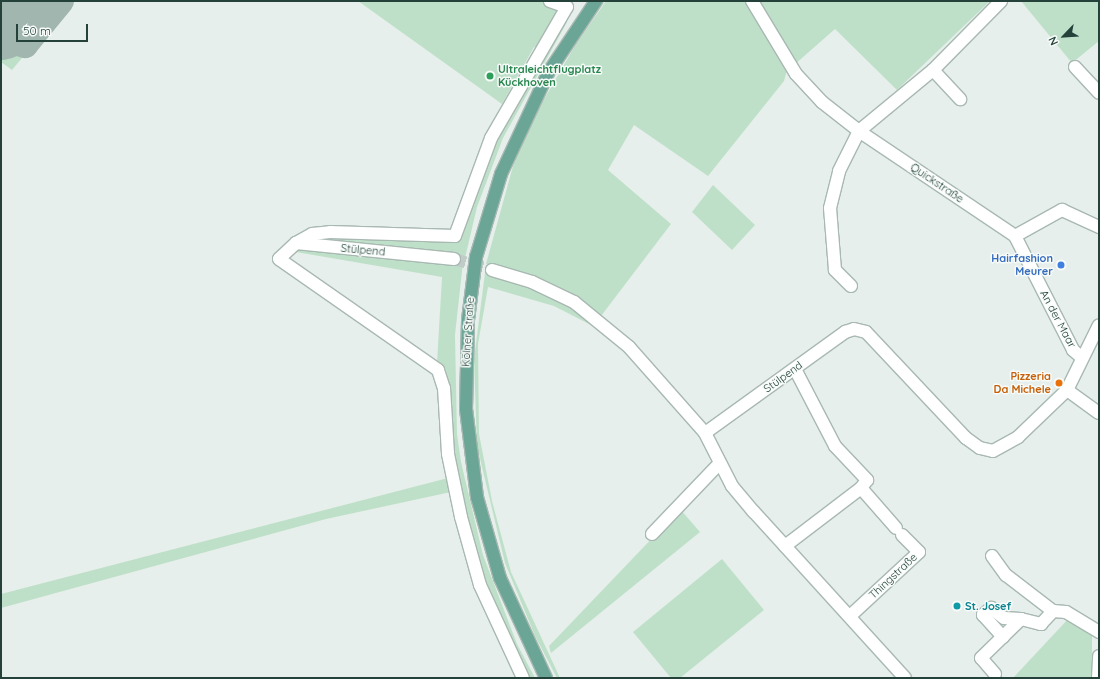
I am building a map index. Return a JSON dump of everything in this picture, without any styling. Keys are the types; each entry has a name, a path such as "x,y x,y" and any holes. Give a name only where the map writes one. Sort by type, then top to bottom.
{"main road":[{"name":"Kölner Straße","path":"546,678 500,578 477,497 466,408 468,320 476,256 501,174 538,90 596,1"}],"street":[{"path":"517,676 480,585 461,517 448,454 444,388 438,370 279,258 296,243 312,234 330,232 455,236 491,138 567,7 550,1"},
{"name":"Quickstraße","path":"752,1 796,74 822,102 858,131 1015,236"},
{"path":"851,286 835,270 830,208 839,171 858,131 933,70 1001,1"},
{"path":"1076,67 1099,93"},
{"path":"933,70 960,99"},
{"path":"1015,236 1062,210 1099,227"},
{"name":"An der Maar","path":"1015,236 1073,350 1081,357"},
{"name":"Stülpend","path":"296,243 454,259"},
{"path":"492,270 532,282 574,302 601,321 705,433 719,464 732,486 905,678"},
{"path":"1099,325 1081,357 1067,390 1099,413"},
{"name":"Stülpend","path":"705,433 845,332 866,332 966,438 993,451 1018,437 1067,390"},
{"path":"785,546 861,488 867,480 835,446 794,369"},
{"path":"652,534 719,464"},
{"name":"Thingstraße","path":"850,616 919,552 899,532 861,488"},
{"path":"992,556 1006,575 1053,611 1066,612 1099,632"},
{"path":"1003,637 983,615 991,608 1004,618 1021,619 1041,624 1053,611"},
{"path":"995,674 981,658 1021,619"},
{"path":"1098,678 1099,656"}],"green space":[{"path":"1,1 69,1 12,70 1,62"},
{"name":"Ultraleichtflugplatz Kückhoven","path":"358,1 571,1 563,15 567,22 503,138 477,207 465,258 314,241 312,236 459,239 483,166 541,49 534,47 502,104"},
{"path":"606,1 748,1 787,70 784,81 708,176 634,125 608,170 671,224 601,316 537,281 486,264 513,166 536,113 576,44"},
{"path":"756,1 990,1 897,90 835,29 794,65"},
{"path":"1021,1 1099,1 1099,41 1072,63"},
{"path":"713,185 755,225 732,250 692,212"},
{"path":"304,247 463,262 455,335 457,434 461,462 483,555 517,644 535,678 527,678 479,570 452,463 446,370 437,363 442,277 296,252"},
{"path":"485,273 543,289 592,319 591,325 554,306 488,287 478,344 479,434 492,501 511,572 560,678 557,678 535,636 505,563 477,446 474,359"},
{"path":"448,478 451,492 326,519 1,608 1,594"},
{"path":"680,509 700,532 551,653 549,646"},
{"path":"722,559 764,610 680,678 671,678 633,632"},
{"path":"1069,618 1092,634 1092,678 1013,678"}],"taxiway":[{"path":"1,32 5,39 25,45 61,1"}],"runway":[{"path":"1,27 22,1"}],"tunnel":[{"path":"454,259 492,270"}],"place":[{"name":"Ultraleichtflugplatz Kückhoven","path":"490,76"},
{"name":"Hairfashion Meurer","path":"1061,265"},
{"name":"Pizzeria Da Michele","path":"1059,383"},
{"name":"St. Josef","path":"957,606"}]}
